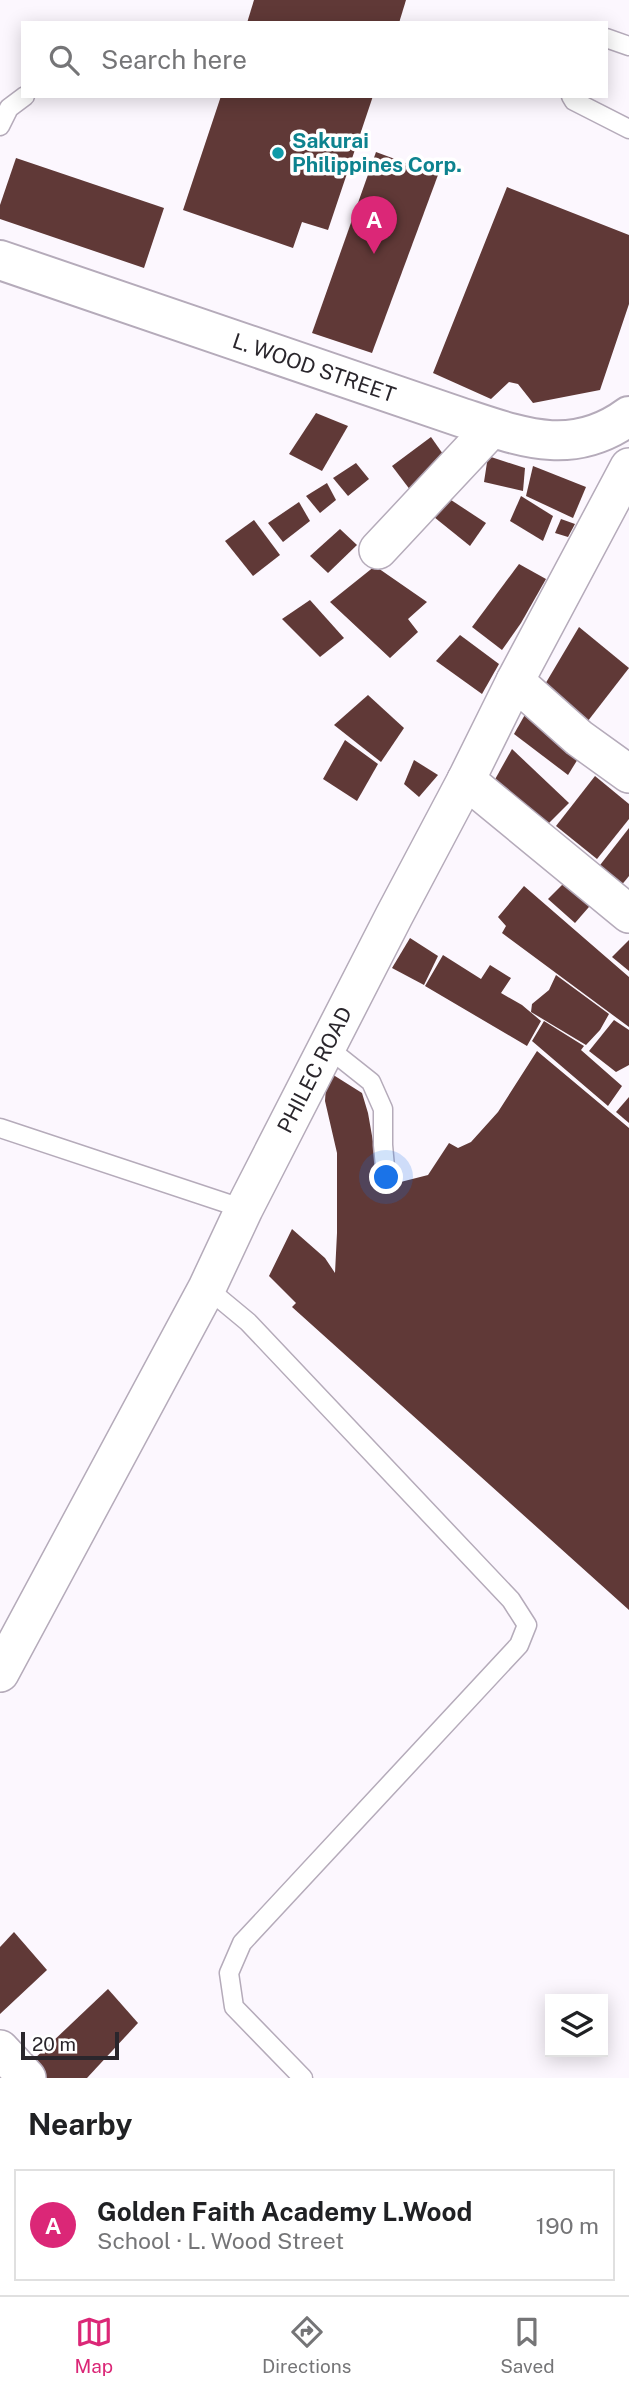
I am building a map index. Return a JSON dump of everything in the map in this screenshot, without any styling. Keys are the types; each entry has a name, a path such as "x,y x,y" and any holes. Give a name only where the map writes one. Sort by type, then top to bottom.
{"main road":[{"name":"L. WOOD STREET","path":"0,260 527,438 567,441 592,437 629,416"}],"street":[{"path":"378,550 492,428"},
{"name":"PHILEC ROAD","path":"0,1673 208,1287 244,1209 515,681 627,479"},
{"path":"515,681 579,738 629,774"},
{"path":"466,780 629,914"},
{"path":"0,2049 27,2078"}],"lane":[{"path":"608,39 629,46"},
{"path":"0,126 9,108 22,98"},
{"path":"573,98 629,129"},
{"path":"327,1047 371,1082 383,1108 386,1178"},
{"path":"0,1128 244,1209"},
{"path":"208,1287 248,1321 510,1600 527,1625 519,1645 242,1943 229,1973 234,2007 303,2078"}],"building":[{"path":"254,0 406,0 400,21 248,21"},
{"name":"Sakurai Philippines Corp.","path":"220,98 372,98 328,230 302,222 293,248 183,210"},
{"path":"376,152 438,175 372,353 312,333"},
{"path":"16,158 164,208 144,268 0,219 0,205"},
{"path":"507,187 629,235 629,304 600,390 533,403 518,384 509,382 491,399 433,373"},
{"path":"316,413 348,426 322,471 289,454"},
{"path":"431,437 450,464 414,495 392,466"},
{"path":"488,456 525,468 523,491 484,482"},
{"path":"356,463 369,479 348,496 333,478"},
{"path":"533,466 586,487 573,518 526,496"},
{"path":"327,483 336,500 320,513 306,496"},
{"path":"521,496 553,516 543,541 510,521"},
{"path":"448,498 486,523 470,546 434,517"},
{"path":"299,502 310,521 283,542 268,523"},
{"path":"561,519 575,524 568,537 555,533"},
{"path":"254,520 280,555 253,576 225,541"},
{"path":"340,529 357,545 328,573 310,556"},
{"path":"519,564 546,579 502,650 472,627"},
{"path":"375,566 427,602 408,619 418,632 390,658 330,602"},
{"path":"310,600 344,638 320,657 282,619"},
{"path":"579,627 629,668 577,735 541,691"},
{"path":"460,635 499,664 482,694 436,661"},
{"path":"368,695 404,728 381,762 334,725"},
{"path":"531,704 586,746 568,775 514,734"},
{"path":"345,740 378,764 357,801 323,779"},
{"path":"512,749 569,803 539,833 489,790"},
{"path":"414,760 438,775 419,797 404,784"},
{"path":"595,776 629,804 629,819 597,859 556,826"},
{"path":"629,828 629,876 620,887 597,869"},
{"path":"569,878 595,900 575,923 548,899"},
{"path":"524,886 629,977 629,1027 502,933 506,926 498,917"},
{"path":"410,938 438,956 424,985 392,968"},
{"path":"629,940 629,971 612,957"},
{"path":"443,955 481,979 490,965 511,978 501,993 522,1005 541,1021 527,1046 425,986"},
{"path":"556,975 609,1014 600,1030 586,1045 531,1012 532,1004 549,990"},
{"path":"614,1020 629,1030 629,1065 616,1072 589,1051"},
{"path":"544,1021 584,1046 581,1050 622,1086 608,1106 532,1041"},
{"path":"537,1051 629,1128 629,1610 292,1307 296,1303 269,1276 292,1229 325,1258 335,1273 337,1153 325,1101 327,1071 362,1093 381,1187 428,1175 449,1143 458,1148 471,1142 498,1112"},
{"path":"629,1097 629,1123 616,1112"},
{"path":"14,1932 47,1970 0,2014 0,1947"},
{"path":"108,1989 138,2023 87,2078 43,2078 31,2062"}],"place":[{"name":"Sakurai Philippines Corp.","path":"278,153"},
{"name":"Golden Faith Academy L.Wood","path":"374,254"}]}
